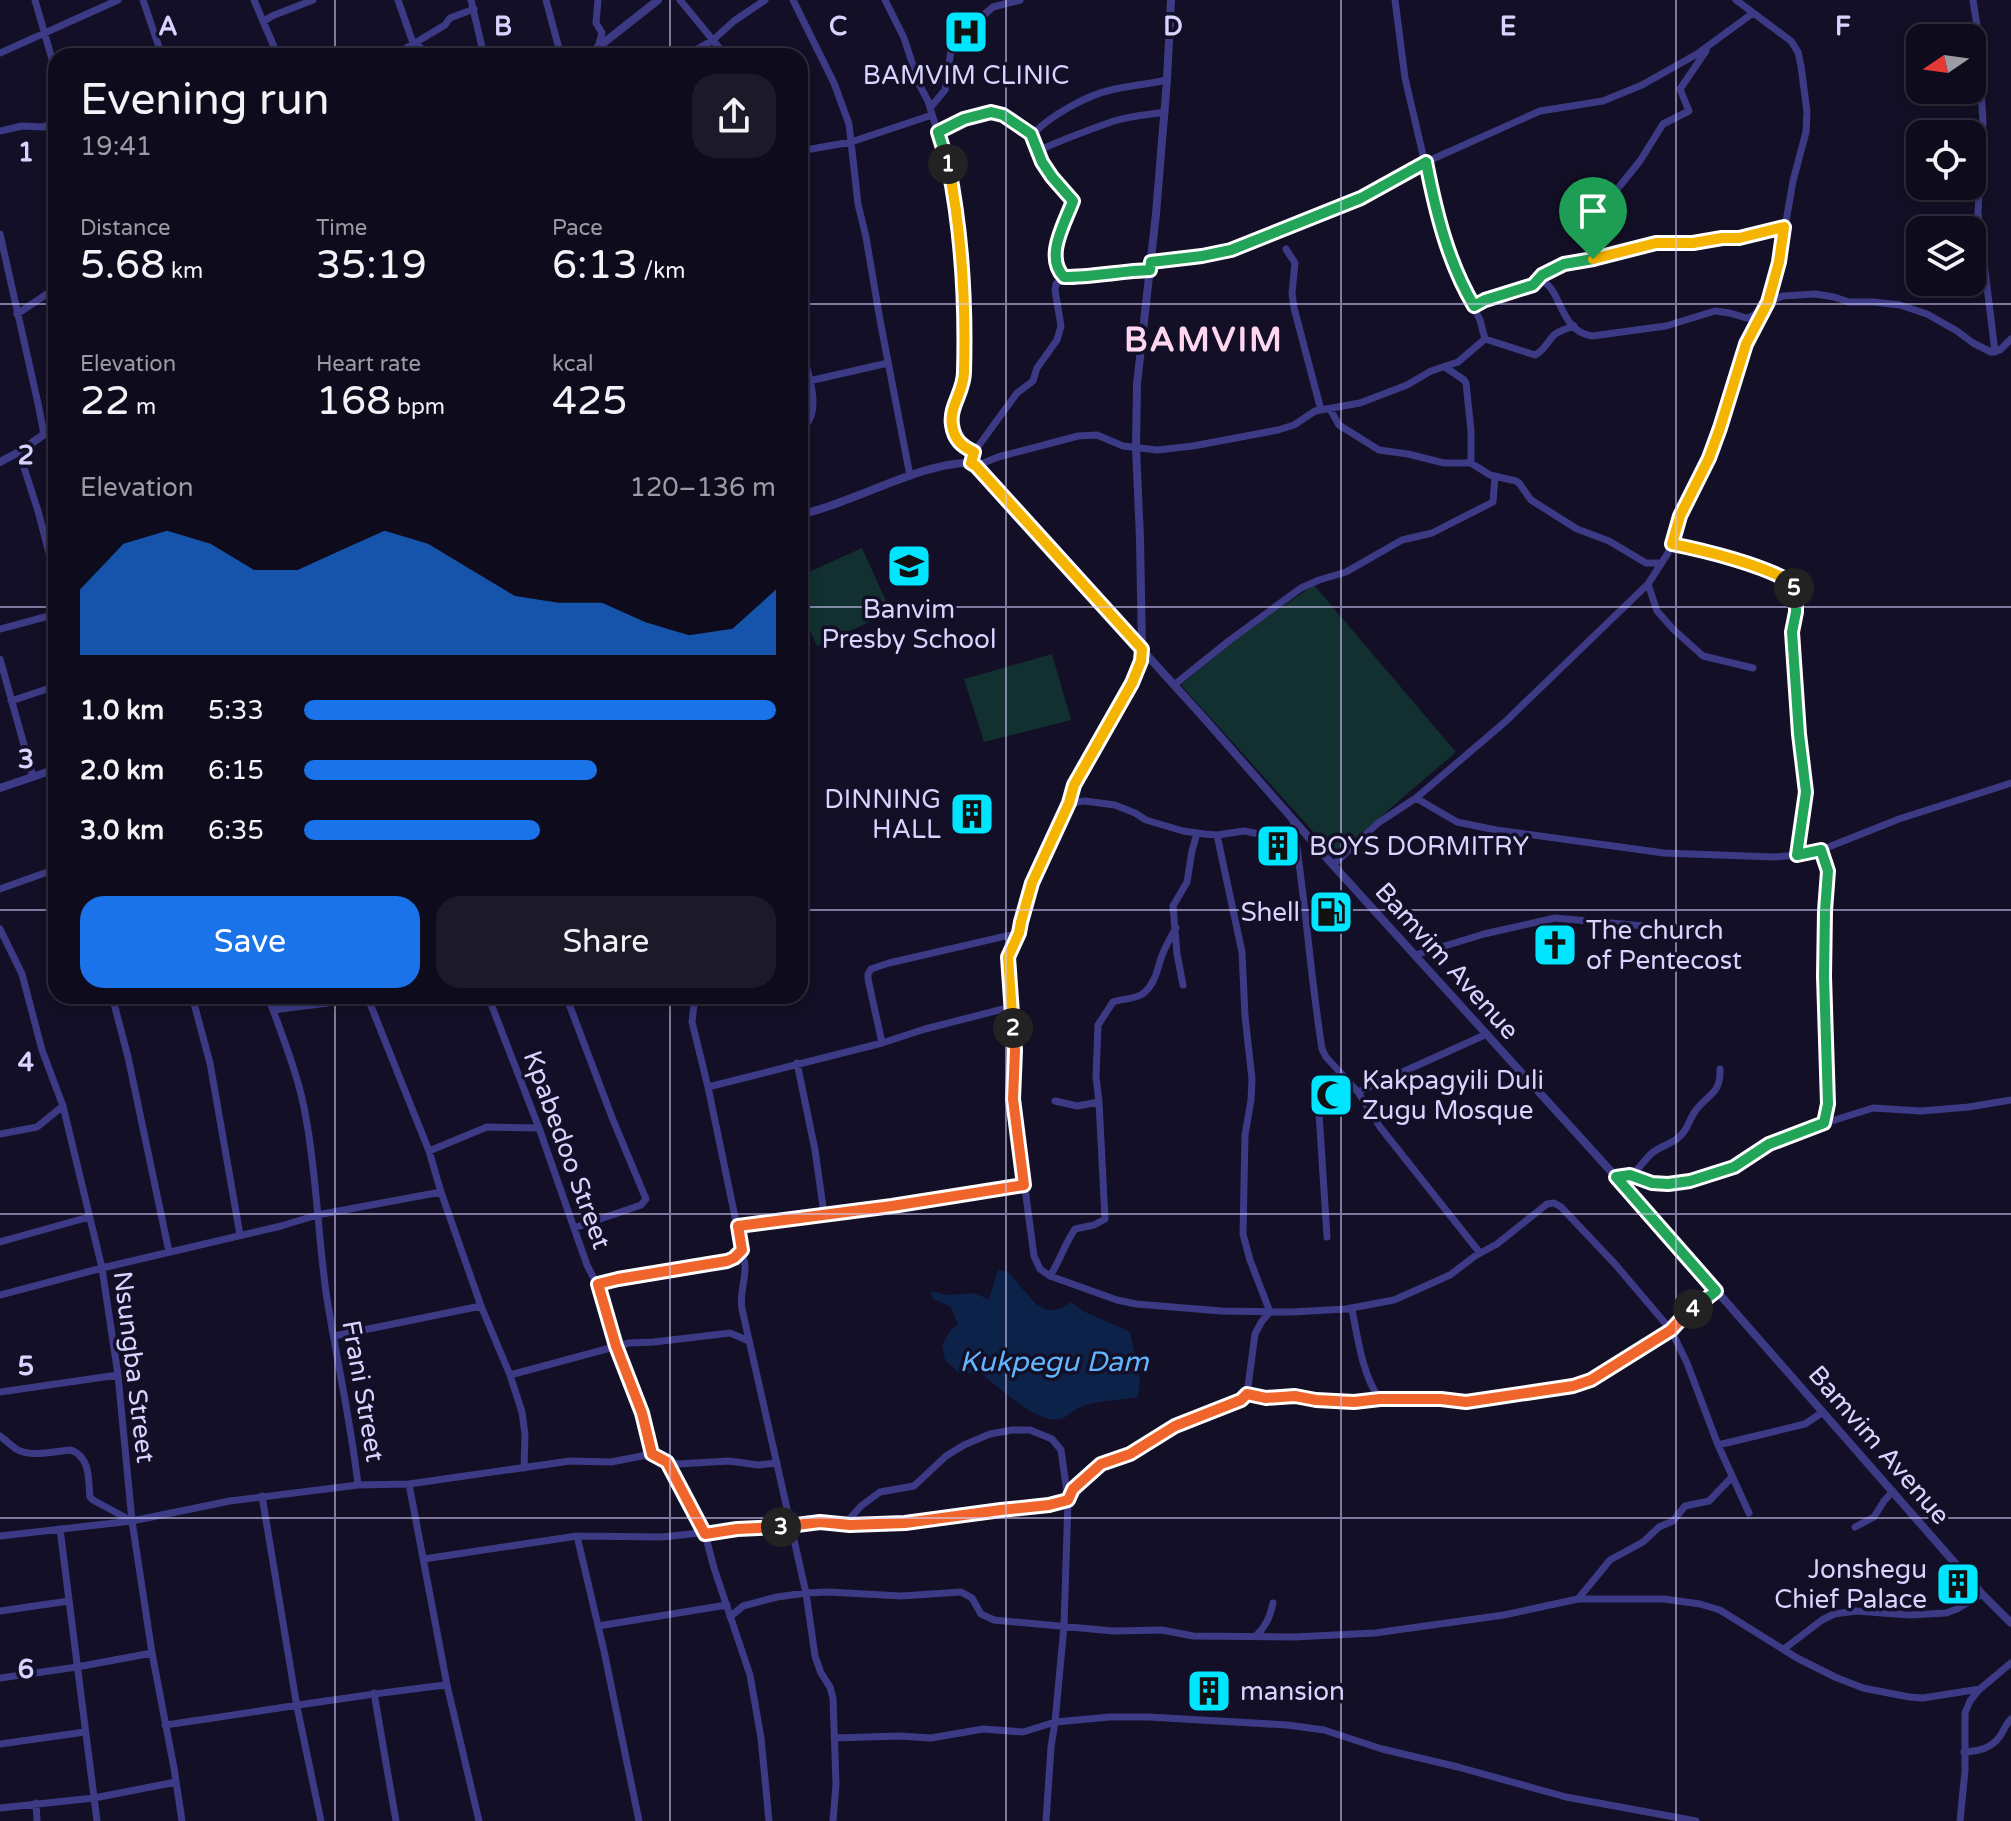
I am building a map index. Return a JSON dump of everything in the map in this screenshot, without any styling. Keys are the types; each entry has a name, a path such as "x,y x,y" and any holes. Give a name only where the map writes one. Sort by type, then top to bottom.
{"street":[{"path":"35,0 48,48"},
{"path":"0,53 118,0"},
{"path":"143,0 159,48"},
{"path":"254,0 274,48"},
{"path":"263,22 313,0"},
{"path":"398,0 413,43 420,48"},
{"path":"471,0 482,48"},
{"path":"546,0 559,48"},
{"path":"598,0 596,23 602,33 598,48"},
{"path":"598,48 658,0"},
{"path":"680,0 720,48"},
{"path":"699,48 765,0"},
{"path":"793,0 834,83 849,124 858,204 910,476"},
{"path":"885,0 904,38 948,167 962,253 964,380 951,414 952,426 959,443 974,452"},
{"path":"808,150 851,142 931,112 945,90 955,24 985,14 993,7 1020,0"},
{"path":"1171,0 1165,112 1137,384 1141,661 1132,683 1074,785 1069,803 1032,883 1019,933 1008,957 1015,1050 1013,1099 1034,1256 1040,1269 1050,1276 1136,1304 1194,1310 1270,1312 1352,1309 1416,1291 1457,1271 1547,1204 1557,1204 1592,1239 1671,1330 1749,1513"},
{"path":"1395,0 1405,78 1434,202 1447,248 1474,306 1485,339"},
{"path":"1333,865 1378,823 1416,798 1505,722 1649,582 1672,544 1680,516 1709,458 1746,344 1768,302 1806,132 1807,112 1798,52 1791,41 1736,0"},
{"path":"1973,0 1983,122 1978,213 1995,352"},
{"path":"405,48 445,25 450,18 474,9"},
{"path":"974,464 974,452 1017,393 1033,381 1037,368 1057,340 1061,326 1055,290 1056,284 1064,277 1087,277 1231,250 1361,198 1426,162 1540,111 1603,101 1642,85 1697,54 1753,13"},
{"path":"1593,259 1589,224 1640,161 1663,124 1689,111 1680,89 1711,44"},
{"path":"1031,134 1072,107 1105,92 1167,80"},
{"path":"938,132 964,119 991,112 1003,115 1031,134 1052,177 1073,201 1055,253 1058,271 1064,277"},
{"path":"1037,151 1116,120 1165,112"},
{"path":"0,131 48,125"},
{"path":"1474,306 1533,285 1542,275 1564,264 1656,243 1739,238 1784,227"},
{"path":"0,234 44,435"},
{"path":"1286,249 1295,263 1294,308 1325,409 1339,425 1379,450 1444,463 1471,463 1495,476 1519,483 1531,500 1570,525 1609,541 1646,563 1661,563"},
{"path":"1536,281 1549,284 1558,303 1584,335 1666,326 1715,311 1746,318 1756,314 1768,302 1783,296 1815,294 1849,302 1900,305 1927,314 1973,343 1995,352"},
{"path":"17,314 48,293"},
{"path":"1485,339 1535,355 1544,350 1555,335 1574,326"},
{"path":"808,513 910,476 962,462 974,464 1078,436 1091,435 1123,446 1168,450 1264,434 1294,425 1309,414 1372,399 1407,385 1431,371 1458,362 1485,339"},
{"path":"1995,352 2011,339"},
{"path":"809,381 888,363"},
{"path":"1445,367 1466,383 1471,463"},
{"path":"808,377 813,399 813,413 808,422"},
{"path":"0,462 48,432"},
{"path":"19,452 48,549"},
{"name":"Bamvim Avenue","path":"974,464 1616,1177 1982,1594 2011,1623"},
{"path":"1174,685 1301,588 1346,572 1402,540 1432,533 1493,502 1495,476"},
{"path":"1672,544 1767,571 1793,583 1796,612 1792,632 1806,792 1797,855"},
{"path":"1646,563 1657,611 1673,629 1703,656 1753,668"},
{"path":"0,629 48,616"},
{"path":"0,659 33,777"},
{"path":"11,701 48,689"},
{"path":"0,788 48,772"},
{"path":"1416,798 1457,822 1496,830 1664,853 1758,857 1821,850 1899,819 2011,783"},
{"path":"1069,803 1085,801 1115,805 1146,820 1197,833 1217,835 1244,831 1295,834"},
{"path":"1293,820 1322,1049 1480,1253"},
{"path":"1183,985 1173,906 1187,882 1197,833"},
{"path":"1217,835 1242,952 1252,1079 1245,1135 1243,1234 1270,1312"},
{"path":"1821,850 1828,871 1824,976 1828,1104 1824,1123"},
{"path":"0,889 48,872"},
{"path":"1415,955 1484,934 1555,918 1655,927"},
{"path":"1050,1276 1075,1229 1105,1219 1096,1077 1098,1025 1113,1002 1143,993 1156,978 1168,941 1176,928"},
{"name":"Nsungba Street","path":"0,929 22,974 42,1050 63,1106 102,1268 118,1375 132,1521 182,1821"},
{"path":"882,1043 868,979 871,969 1019,933"},
{"path":"114,1004 169,1252"},
{"path":"194,1004 210,1063 240,1235"},
{"name":"Frani Street","path":"0,1536 132,1521 230,1501 358,1485 327,1301 306,1114 271,1004"},
{"path":"273,1010 320,1004"},
{"path":"370,1004 429,1151 481,1306 510,1375 522,1412 524,1468"},
{"name":"Kpabedoo Street","path":"491,1004 587,1265 598,1284 616,1346 642,1413 652,1454"},
{"path":"569,1004 646,1199 641,1205 574,1228"},
{"path":"694,1004 692,1022 746,1271 741,1302 806,1593 815,1656 833,1698 836,1784 833,1821"},
{"path":"708,1087 1011,1007"},
{"path":"1358,1092 1487,1034"},
{"path":"797,1063 815,1150 824,1214"},
{"path":"1616,1177 1630,1175 1640,1169 1653,1152 1676,1140 1685,1131 1695,1111 1718,1086 1720,1069"},
{"path":"1327,1237 1317,1082 1341,1074"},
{"path":"1630,1175 1659,1184 1690,1181 1734,1167 1769,1144 1841,1117 1878,1107 1921,1111 2011,1100"},
{"path":"1055,1101 1077,1106 1099,1102"},
{"path":"1828,1104 1841,1117"},
{"path":"0,1134 37,1127 63,1106"},
{"path":"429,1151 487,1127 539,1128"},
{"path":"738,1226 1024,1185"},
{"path":"0,1295 317,1215 441,1192"},
{"path":"0,1242 89,1217"},
{"path":"598,1284 727,1261 742,1250"},
{"path":"1247,1394 1266,1398 1295,1396 1354,1402 1380,1399 1466,1402 1573,1386 1591,1380 1671,1330 1716,1291"},
{"path":"334,1336 481,1306"},
{"path":"1352,1309 1368,1375 1380,1399"},
{"path":"1068,1500 1073,1489 1101,1464 1130,1454 1175,1426 1241,1400 1247,1394 1255,1334 1270,1312"},
{"path":"510,1375 616,1346 730,1333 749,1341"},
{"path":"0,1392 118,1375"},
{"path":"1718,1445 1805,1424 1823,1412"},
{"path":"844,1525 861,1506 880,1492 914,1486 946,1456 990,1434 1030,1430 1052,1439 1061,1450 1068,1500 1064,1626 1046,1821"},
{"path":"0,1436 24,1452 77,1452 86,1464 90,1497 132,1521"},
{"path":"358,1485 409,1484 570,1461 611,1462 652,1454 667,1462 688,1464 736,1461 758,1465 777,1463"},
{"path":"667,1462 705,1534 750,1675 761,1738 769,1821"},
{"path":"1578,1599 1610,1560 1673,1521 1685,1506 1709,1501 1732,1477"},
{"path":"409,1484 447,1685 479,1821"},
{"path":"1855,1527 1874,1517 1893,1491"},
{"path":"262,1496 297,1707 321,1821"},
{"path":"424,1559 577,1536 662,1537 820,1522 844,1525 905,1523 1068,1500"},
{"path":"60,1529 97,1821"},
{"path":"577,1536 639,1821"},
{"path":"598,1626 726,1603 743,1606 777,1597 828,1592 901,1596 961,1592 970,1596 981,1614 994,1620 1113,1631 1162,1630 1193,1636 1375,1633 1504,1615 1578,1599 1664,1599 1720,1610 1835,1677 1863,1688 1923,1698 1980,1689"},
{"path":"1784,1649 1834,1614 1856,1611 1910,1615 1946,1613 1982,1594"},
{"path":"0,1611 69,1601"},
{"path":"1256,1636 1268,1620 1273,1603"},
{"path":"730,1617 743,1606"},
{"path":"0,1678 152,1653"},
{"path":"1960,1821 1965,1781 1966,1707 1980,1689 2011,1663"},
{"path":"165,1725 447,1685"},
{"path":"374,1693 396,1821"},
{"path":"834,1738 931,1738 983,1729 1023,1732 1055,1722 1110,1717 1287,1725 1324,1730 1382,1749 1566,1797 1691,1821"},
{"path":"1964,1752 1990,1746 2011,1719"},
{"path":"0,1744 85,1732"},
{"path":"0,1808 94,1798 176,1782"},
{"path":"36,1803 37,1821"}],"green space":[{"path":"862,548 891,612 817,646 808,626 808,572"},
{"path":"1314,585 1456,752 1335,856 1181,685 1243,633"},
{"path":"1052,654 1071,720 984,742 964,679"}],"water":[{"name":"Kukpegu Dam","path":"998,1270 1008,1272 1035,1303 1046,1310 1060,1309 1071,1302 1085,1312 1130,1332 1140,1381 1138,1397 1089,1404 1062,1418 1051,1419 1029,1411 980,1373 959,1373 945,1360 942,1345 951,1329 958,1325 951,1307 933,1299 930,1291 948,1295 973,1293 989,1299"}],"place":[{"name":"BAMVIM CLINIC","path":"966,32"},
{"name":"Banvim Presby School","path":"909,566"},
{"name":"DINNING HALL","path":"972,814"},
{"name":"BOYS DORMITRY","path":"1278,846"},
{"name":"Shell","path":"1331,912"},
{"name":"The church of Pentecost","path":"1555,945"},
{"name":"Kakpagyili Duli Zugu Mosque","path":"1331,1095"},
{"name":"Jonshegu Chief Palace","path":"1958,1584"},
{"name":"mansion","path":"1209,1691"}],"district":[{"name":"BAMVIM","path":"1204,340"}],"route":[{"path":"998,112 1031,134 1042,162 1073,201 1055,253 1058,271 1064,277 1150,270 1151,262 1231,250 1361,198 1426,162 1447,248 1474,306 1533,285 1542,275 1564,264 1593,259 1656,243 1739,238 1784,227 1779,262 1768,302 1746,344 1709,458 1680,516 1672,544 1767,571 1793,583 1796,612 1792,632 1806,792 1797,855 1821,850 1828,871 1824,976 1828,1104 1824,1123 1769,1144 1742,1163 1722,1171 1668,1184 1652,1183 1630,1175 1616,1177 1716,1291 1671,1330 1591,1380 1573,1386 1466,1402 1380,1399 1354,1402 1295,1396 1266,1398 1247,1394 1241,1400 1175,1426 1130,1454 1104,1462 1073,1489 1068,1500 1049,1505 905,1523 850,1525 820,1522 705,1534 667,1462 652,1454 642,1413 625,1373 598,1284 727,1261 742,1250 738,1226 1024,1185 1013,1099 1015,1050 1008,957 1019,933 1032,883 1069,803 1074,785 1136,676 1141,661 1142,649 971,463 974,452 964,448 955,436 951,414 964,380 962,253 953,191 938,132 964,119 998,112"}]}
